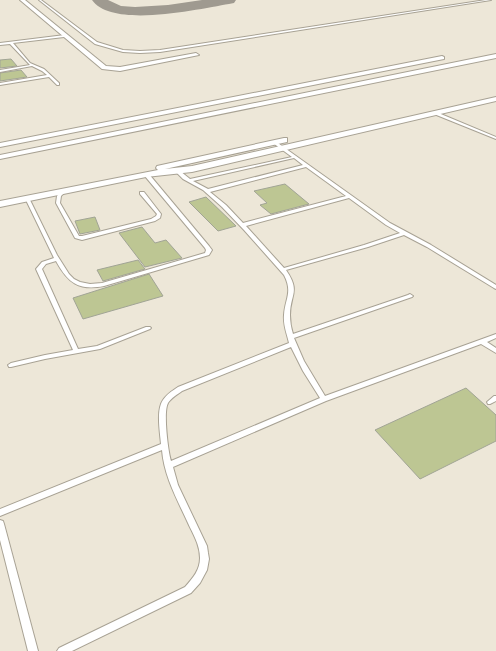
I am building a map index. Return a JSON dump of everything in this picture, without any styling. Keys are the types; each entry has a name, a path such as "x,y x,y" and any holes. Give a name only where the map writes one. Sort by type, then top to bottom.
{"street":[{"path":"22,0 100,66 106,69 120,69 196,55"},
{"path":"0,157 496,56"},
{"path":"0,145 449,57"},
{"path":"146,174 175,164 496,92"},
{"path":"0,204 66,189 146,174 178,172 496,99"}],"lane":[{"path":"40,0 92,41 115,49 140,52 160,51 490,0"},
{"path":"0,44 64,36"},
{"path":"11,43 31,66"},
{"path":"0,71 31,66 43,70 58,84"},
{"path":"0,84 49,76"},
{"path":"435,113 496,138"},
{"path":"274,142 388,224 429,246 496,287"},
{"path":"189,181 295,157"},
{"path":"207,191 307,165"},
{"path":"178,172 189,181 207,191 242,226 289,279 292,289 287,313 291,341 297,356 324,399"},
{"path":"27,198 66,274 71,280 77,283 95,286 208,252 207,247 146,174"},
{"path":"66,189 59,196 58,203 77,237 82,238 153,220 158,217 159,214 142,193"},
{"path":"242,226 350,196"},
{"path":"282,270 366,246 404,233"},
{"path":"58,259 44,263 39,269 76,352"},
{"path":"62,651 188,590 202,574 205,564 203,546 174,485 168,466 164,446 163,408 165,402 174,393 291,341 410,296"},
{"path":"11,365 45,356 105,346 148,328"},
{"path":"168,466 324,399 496,336"},
{"path":"482,341 496,351"},
{"path":"0,513 164,446"},
{"path":"0,524 33,651"}],"building":[{"path":"11,59 17,66 0,68 0,60"},
{"path":"21,70 27,77 0,81 0,73"},
{"path":"285,184 309,204 271,214 260,205 267,203 254,191"},
{"path":"206,197 236,226 218,231 189,202"},
{"path":"95,217 100,230 80,234 75,221"},
{"path":"142,227 155,243 166,240 182,258 145,267 119,233"},
{"path":"138,260 145,269 103,281 97,270"},
{"path":"149,274 163,296 83,319 73,298"},
{"path":"466,388 496,415 496,441 420,479 375,430"}],"taxiway":[{"path":"99,0 109,7 120,10 135,11 151,11 229,0"}]}
